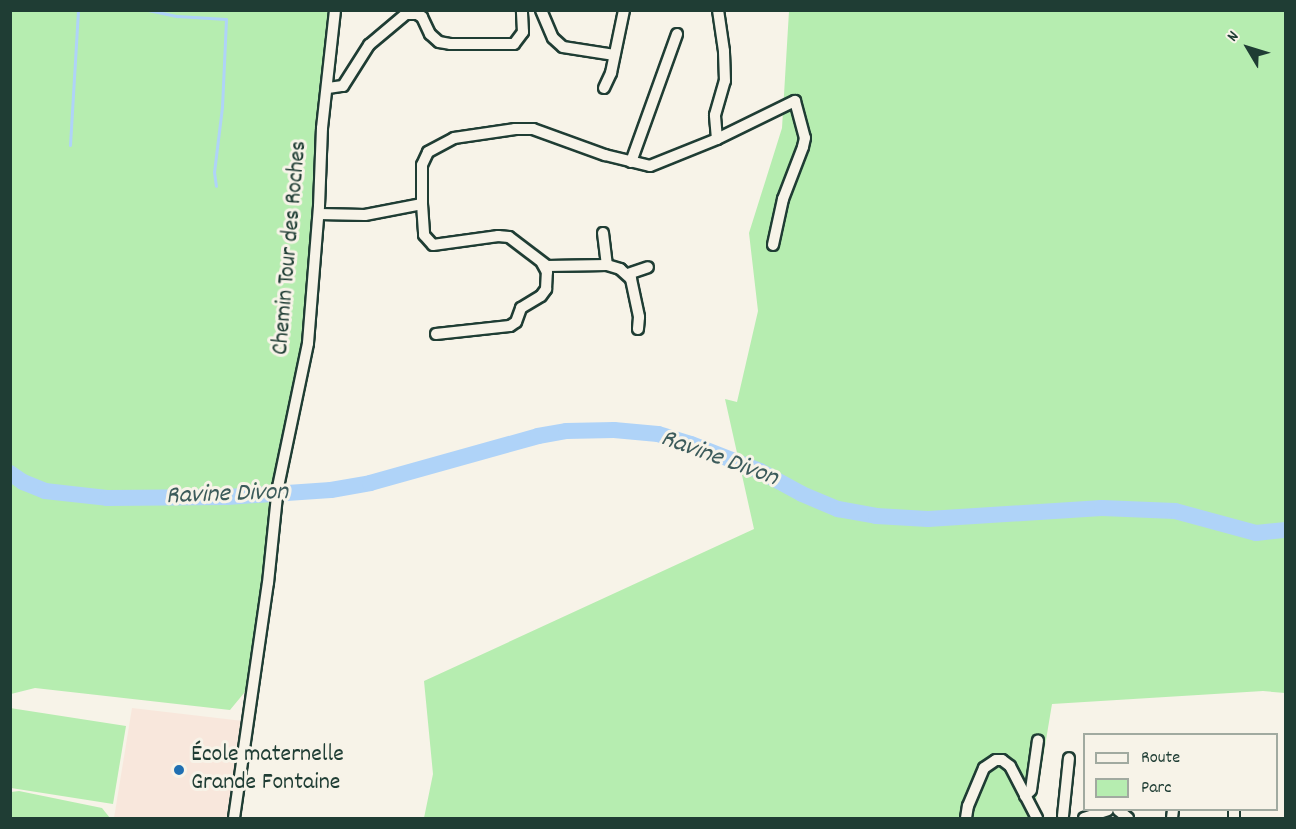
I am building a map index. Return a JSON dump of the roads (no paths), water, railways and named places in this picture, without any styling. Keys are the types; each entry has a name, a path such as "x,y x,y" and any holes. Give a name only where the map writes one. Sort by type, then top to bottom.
{"street":[{"name":"Chemin Tour des Roches","path":"234,819 268,584 278,487 308,343 319,214 322,128 335,10"},
{"path":"328,88 343,86 369,45 396,20 406,14 418,12 430,34 438,42 514,44 523,32 522,10"},
{"path":"541,10 553,38 563,47 614,55"},
{"path":"604,88 611,73 624,10"},
{"path":"717,139 715,115 725,81 724,51 718,10"},
{"path":"631,162 677,34"},
{"path":"648,267 628,274 607,265 554,267 541,262 509,237 498,236 433,245 424,236 422,204 422,165 428,152 454,138 515,129 533,129 631,162 650,166 717,139 795,101 805,138 780,208 772,245"},
{"path":"319,214 365,215 422,204"},
{"path":"603,233 607,265"},
{"path":"436,334 510,326 516,322 520,308 541,296 546,289 547,272 541,262"},
{"path":"628,274 634,290 638,329"},
{"path":"1025,796 1031,790 1038,740"},
{"path":"1061,818 1069,758"},
{"path":"966,819 968,806 984,768 996,760 1002,760 1010,766 1037,819"},
{"path":"1084,819 1105,811"}],"waterway":[{"path":"70,145 78,10"},
{"path":"148,10 177,16 226,19 222,107 214,172 216,186"},
{"name":"Ravine Divon","path":"10,473 23,482 45,491 107,498 227,497 331,490 370,483 538,436 566,431 614,430 658,434 691,444 760,471 802,494 838,509 876,516 928,519 1102,508 1175,511 1256,533 1286,530"}],"place":[{"name":"École maternelle Grande Fontaine","path":"179,770"}]}
